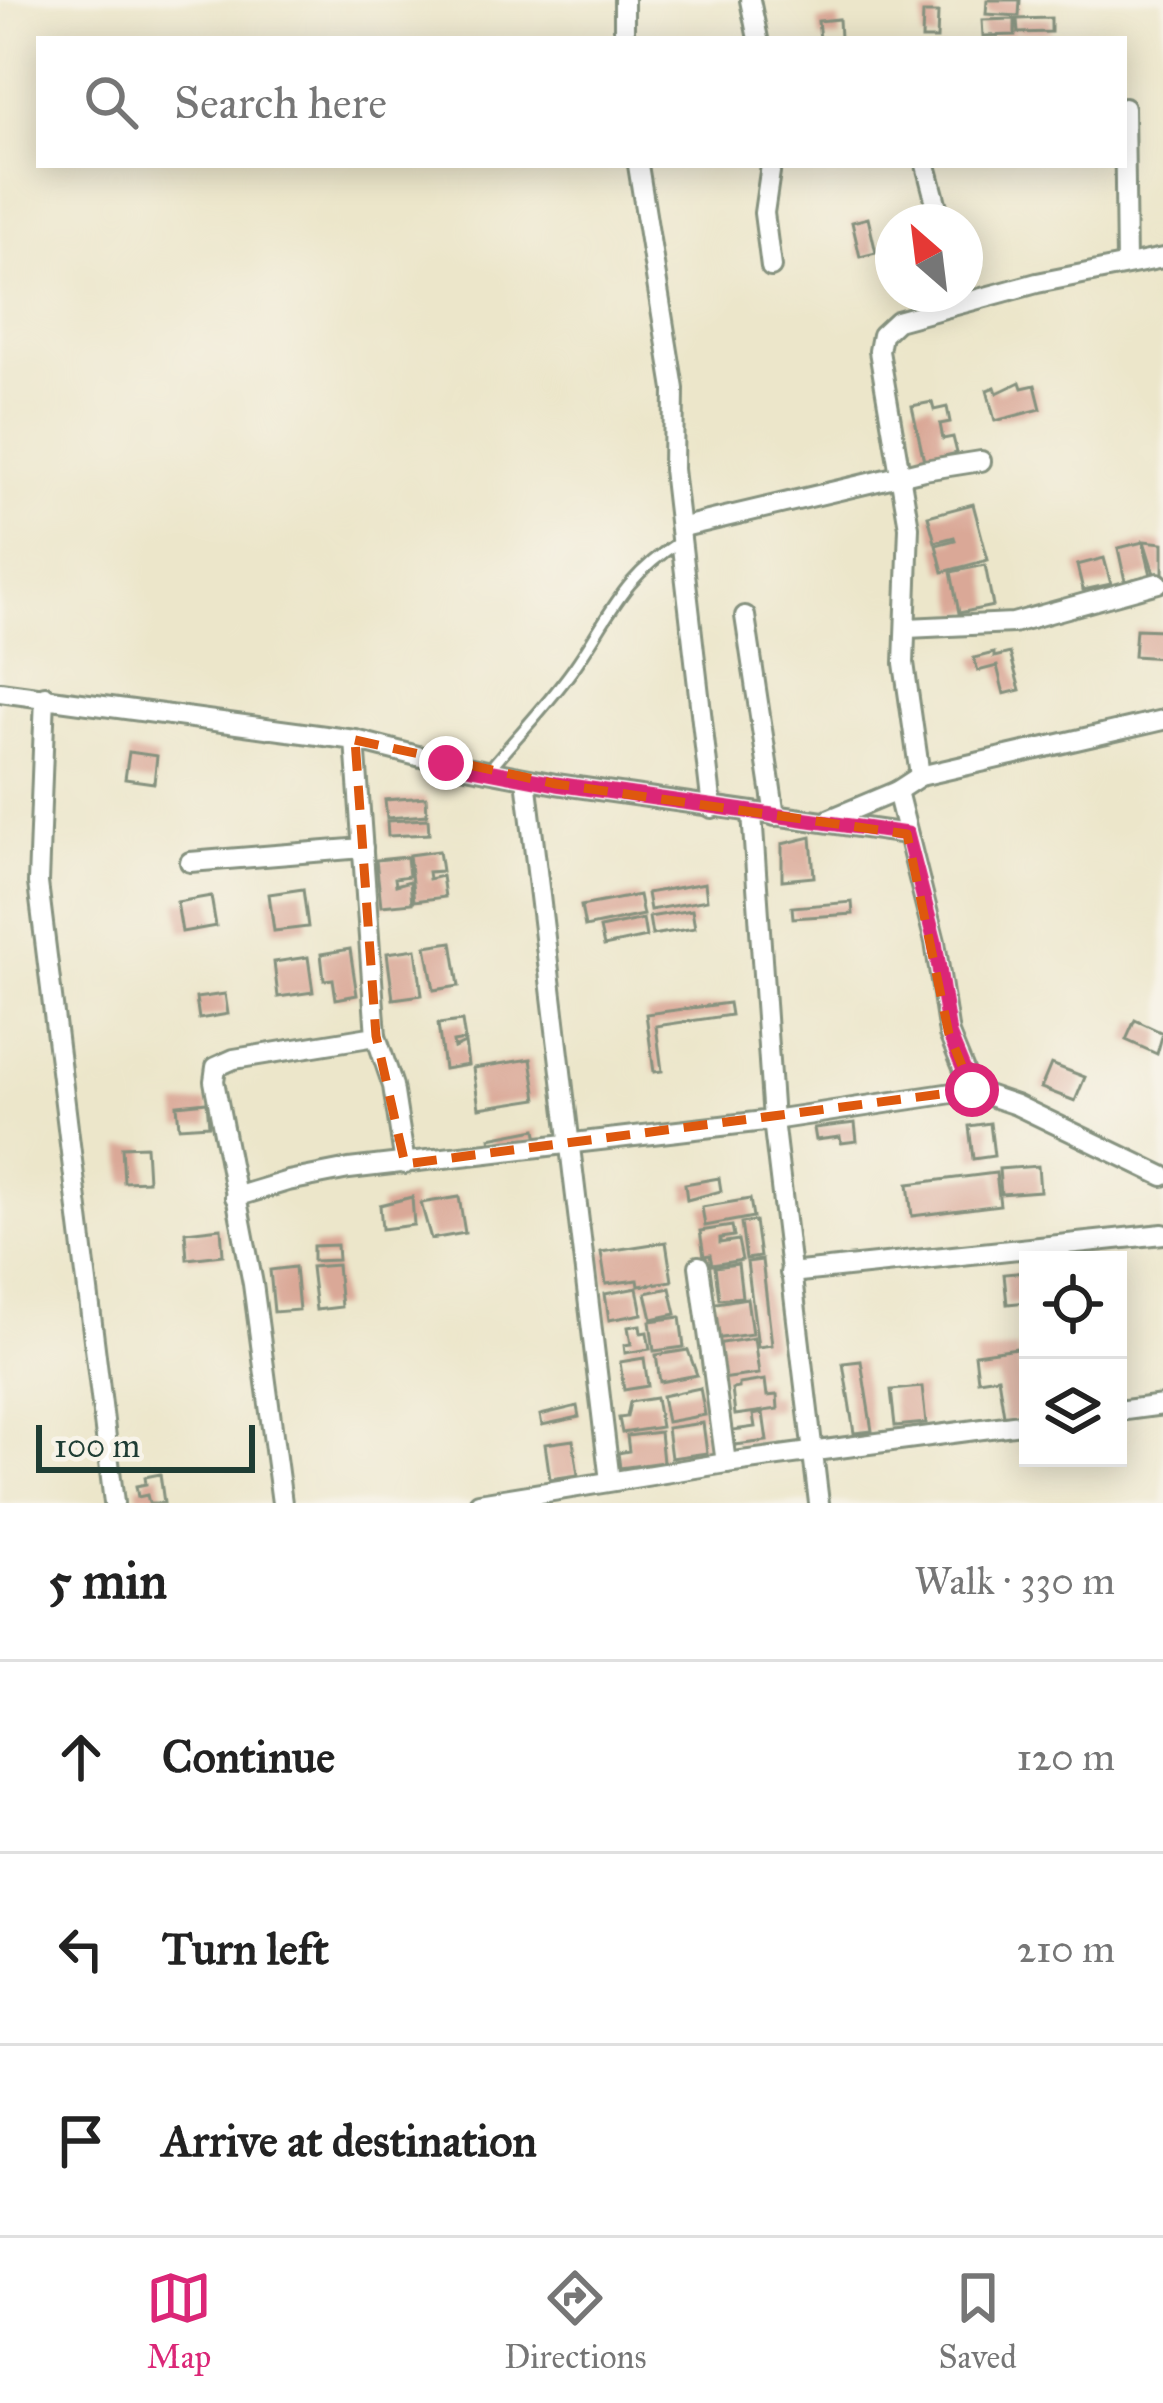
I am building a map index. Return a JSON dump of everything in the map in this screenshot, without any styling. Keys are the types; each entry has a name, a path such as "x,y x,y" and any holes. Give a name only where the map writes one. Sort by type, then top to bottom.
{"street":[{"path":"624,0 624,36"},
{"path":"750,0 757,36"},
{"path":"638,168 674,389 673,469 712,808"},
{"path":"771,168 764,213 771,267"},
{"path":"927,168 936,204"},
{"path":"1125,168 1126,264"},
{"path":"983,294 1163,258"},
{"path":"920,776 904,663 909,527 879,351 882,335 897,321 923,312"},
{"path":"683,533 902,475 981,461"},
{"path":"907,628 1013,623 1158,583"},
{"path":"745,616 775,816"},
{"path":"0,692 355,740 526,778 907,834"},
{"path":"46,696 38,884 114,1503"},
{"path":"825,821 897,791 920,776 1163,720"},
{"path":"355,740 376,1036 393,1086 405,1164"},
{"path":"526,778 610,1481"},
{"path":"897,791 935,942 949,1034 972,1090"},
{"path":"752,813 772,1120 818,1503"},
{"path":"190,862 363,848"},
{"path":"282,1503 253,1284 214,1081 216,1066 376,1036"},
{"path":"235,1197 288,1181 405,1164 772,1120 972,1090 1163,1176"},
{"path":"790,1273 1163,1234"},
{"path":"699,1267 726,1463"},
{"path":"1127,1410 1163,1405"},
{"path":"479,1503 726,1463 1019,1424"}],"lane":[{"path":"488,771 578,663 619,595 683,533"}],"highlighted area":[{"path":"355,740 556,784 907,834 949,1034 972,1090 405,1164 376,1036"}],"building":[{"path":"987,0 1020,0 1019,16 986,14"},
{"path":"923,13 938,13 937,36 922,36"},
{"path":"1051,18 1051,32 1018,33 1017,19"},
{"path":"839,19 840,36 820,36 818,21"},
{"path":"1015,19 1015,35 983,36 982,20"},
{"path":"868,218 875,253 860,257 852,222"},
{"path":"1020,382 1022,388 1035,385 1041,409 995,421 987,390 995,387 997,393"},
{"path":"932,402 934,410 947,407 950,422 940,424 943,439 953,437 957,453 924,461 912,406"},
{"path":"973,504 988,560 943,572 936,545 955,540 935,542 928,516"},
{"path":"1144,541 1163,543 1163,575 1155,577"},
{"path":"1143,542 1151,575 1125,581 1118,548"},
{"path":"1104,558 1111,584 1083,590 1077,565"},
{"path":"985,565 993,606 959,613 951,572"},
{"path":"1136,629 1163,630 1163,658 1134,656"},
{"path":"994,653 994,657 1010,653 1020,690 1004,694 997,666 978,671 974,658"},
{"path":"129,752 157,756 154,783 125,779"},
{"path":"426,797 427,815 387,818 385,800"},
{"path":"428,819 429,834 388,836 387,821"},
{"path":"811,837 814,877 782,880 782,844"},
{"path":"439,851 442,871 428,872 429,879 442,876 445,897 414,901 409,855"},
{"path":"407,857 409,876 395,878 396,885 410,881 412,903 381,906 376,860"},
{"path":"705,883 707,900 650,910 647,893"},
{"path":"303,889 308,927 274,931 269,894"},
{"path":"639,895 643,915 585,927 581,906"},
{"path":"211,896 216,926 182,932 177,902"},
{"path":"852,902 853,914 793,918 792,907"},
{"path":"692,910 695,928 652,935 649,917"},
{"path":"643,919 646,937 604,946 600,928"},
{"path":"452,942 459,986 434,990 426,946"},
{"path":"350,949 357,995 336,999 333,979 324,980 321,954"},
{"path":"416,949 422,995 393,999 387,953"},
{"path":"308,957 313,992 278,997 274,962"},
{"path":"225,994 228,1014 199,1019 196,998"},
{"path":"729,1003 731,1015 656,1026 662,1071 654,1072 646,1014"},
{"path":"1135,1020 1163,1033 1157,1054 1126,1040"},
{"path":"462,1021 465,1040 453,1042 454,1048 465,1043 468,1065 444,1069 438,1024"},
{"path":"531,1059 537,1099 479,1108 473,1068"},
{"path":"1051,1064 1085,1077 1075,1101 1041,1088"},
{"path":"207,1102 209,1125 179,1127 177,1105"},
{"path":"855,1123 857,1141 816,1140 814,1128"},
{"path":"990,1123 994,1156 973,1159 969,1126"},
{"path":"536,1129 538,1140 492,1149 490,1138"},
{"path":"146,1146 148,1181 124,1182 122,1147"},
{"path":"1038,1166 1040,1191 1001,1194 999,1169"},
{"path":"996,1173 1000,1205 912,1216 908,1184"},
{"path":"719,1178 721,1191 687,1200 685,1184"},
{"path":"412,1197 414,1225 382,1229 380,1205"},
{"path":"459,1197 465,1233 431,1239 421,1203"},
{"path":"750,1199 753,1217 705,1226 702,1207"},
{"path":"755,1221 760,1257 746,1259 741,1223"},
{"path":"732,1226 734,1236 720,1238 720,1243 738,1240 742,1260 712,1265 710,1255 704,1256 700,1231"},
{"path":"221,1228 223,1255 187,1259 185,1232"},
{"path":"666,1242 672,1281 606,1284 601,1252"},
{"path":"337,1245 338,1260 313,1261 313,1246"},
{"path":"762,1260 772,1345 758,1347 747,1262"},
{"path":"738,1264 742,1297 719,1299 715,1267"},
{"path":"337,1265 341,1307 316,1310 311,1267"},
{"path":"295,1267 299,1310 274,1312 270,1270"},
{"path":"1019,1273 1019,1303 1007,1304 1004,1274"},
{"path":"637,1288 642,1314 609,1320 605,1294"},
{"path":"670,1288 676,1314 652,1319 646,1293"},
{"path":"747,1298 752,1334 714,1339 710,1304"},
{"path":"680,1317 684,1347 654,1351 650,1321"},
{"path":"640,1325 641,1333 647,1332 650,1349 625,1353 624,1345 631,1344 628,1327"},
{"path":"754,1338 759,1374 721,1379 716,1344"},
{"path":"1017,1348 1019,1419 1005,1422 998,1377 978,1380 975,1354"},
{"path":"688,1350 697,1375 660,1382 656,1355"},
{"path":"644,1358 648,1386 624,1390 620,1362"},
{"path":"861,1361 872,1431 854,1433 843,1363"},
{"path":"765,1380 767,1396 777,1395 778,1409 735,1415 732,1389"},
{"path":"922,1387 926,1423 895,1426 891,1390"},
{"path":"700,1388 705,1415 667,1422 662,1396"},
{"path":"656,1398 661,1427 622,1433 619,1418 627,1417 630,1402"},
{"path":"577,1406 579,1417 542,1425 540,1415"},
{"path":"763,1413 767,1441 735,1445 733,1430 755,1427 753,1415"},
{"path":"703,1423 707,1453 671,1458 667,1428"},
{"path":"660,1432 663,1462 620,1468 618,1453 629,1451 627,1436"},
{"path":"573,1440 578,1475 550,1479 545,1444"},
{"path":"160,1474 164,1503 149,1503 147,1495 138,1497 136,1486 146,1484 145,1477"}],"route":[{"path":"446,763 556,784 907,834 935,942 949,1034 972,1090"}]}
